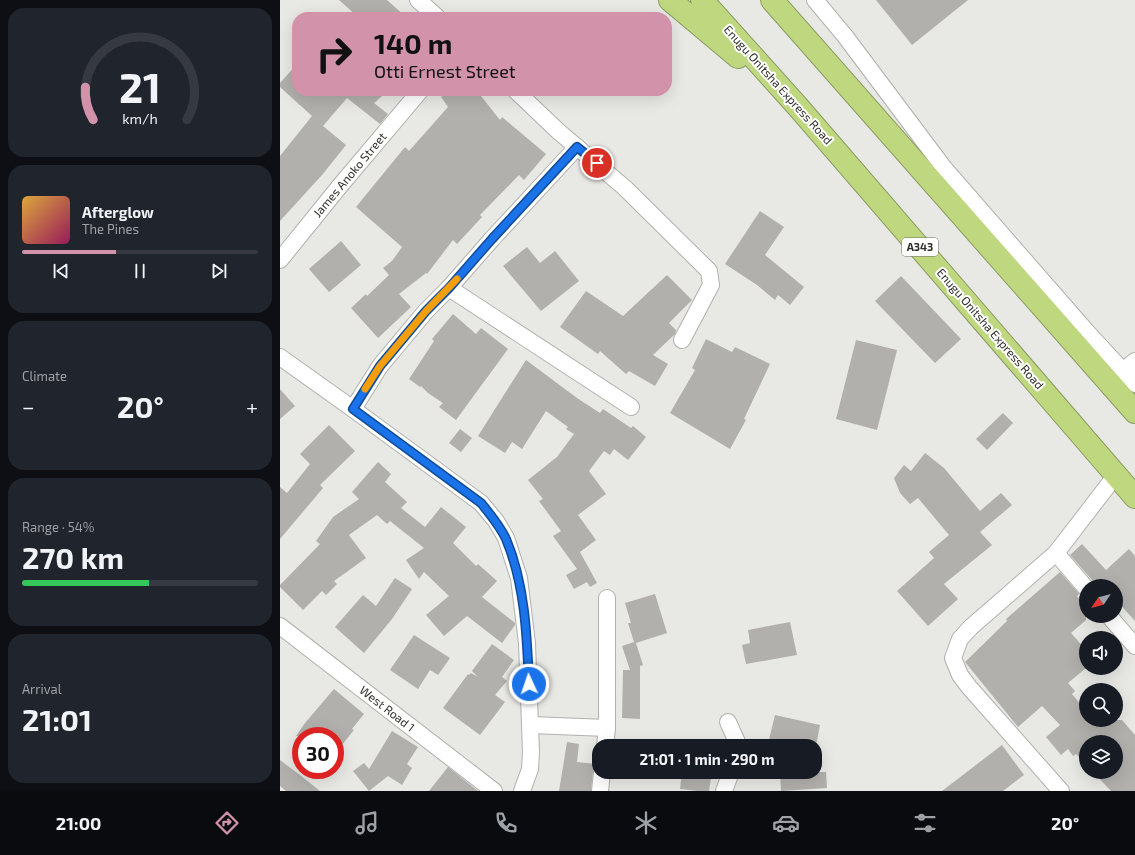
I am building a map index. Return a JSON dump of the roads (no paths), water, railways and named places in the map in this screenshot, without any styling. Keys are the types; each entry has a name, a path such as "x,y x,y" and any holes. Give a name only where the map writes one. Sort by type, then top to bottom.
{"highway":[{"path":"670,0 800,108"},
{"name":"Enugu Onitsha Express Road","path":"702,0 800,108 1135,496"},
{"path":"777,3 1135,412"}],"street":[{"path":"418,0 431,12"},
{"path":"815,0 845,36 944,168 1087,332 1129,366 1135,384"},
{"name":"James Anoko Street","path":"280,260 416,96"},
{"path":"521,96 577,147 625,188 709,272 711,285 682,340"},
{"path":"353,409 380,366 426,311 449,288 577,147"},
{"path":"449,288 631,407"},
{"path":"280,357 481,503 496,521 506,538 519,578 527,643 532,752 530,769 522,791"},
{"path":"1056,789 969,687 960,675 953,658 960,639 971,627 1056,553 1116,475"},
{"path":"1056,553 1079,580"},
{"path":"606,739 607,598"},
{"path":"1115,623 1135,646"},
{"name":"West Road 1","path":"280,626 494,791"},
{"path":"728,722 736,739"},
{"path":"531,726 607,728"},
{"path":"600,791 601,779"},
{"path":"724,791 728,779"}]}
